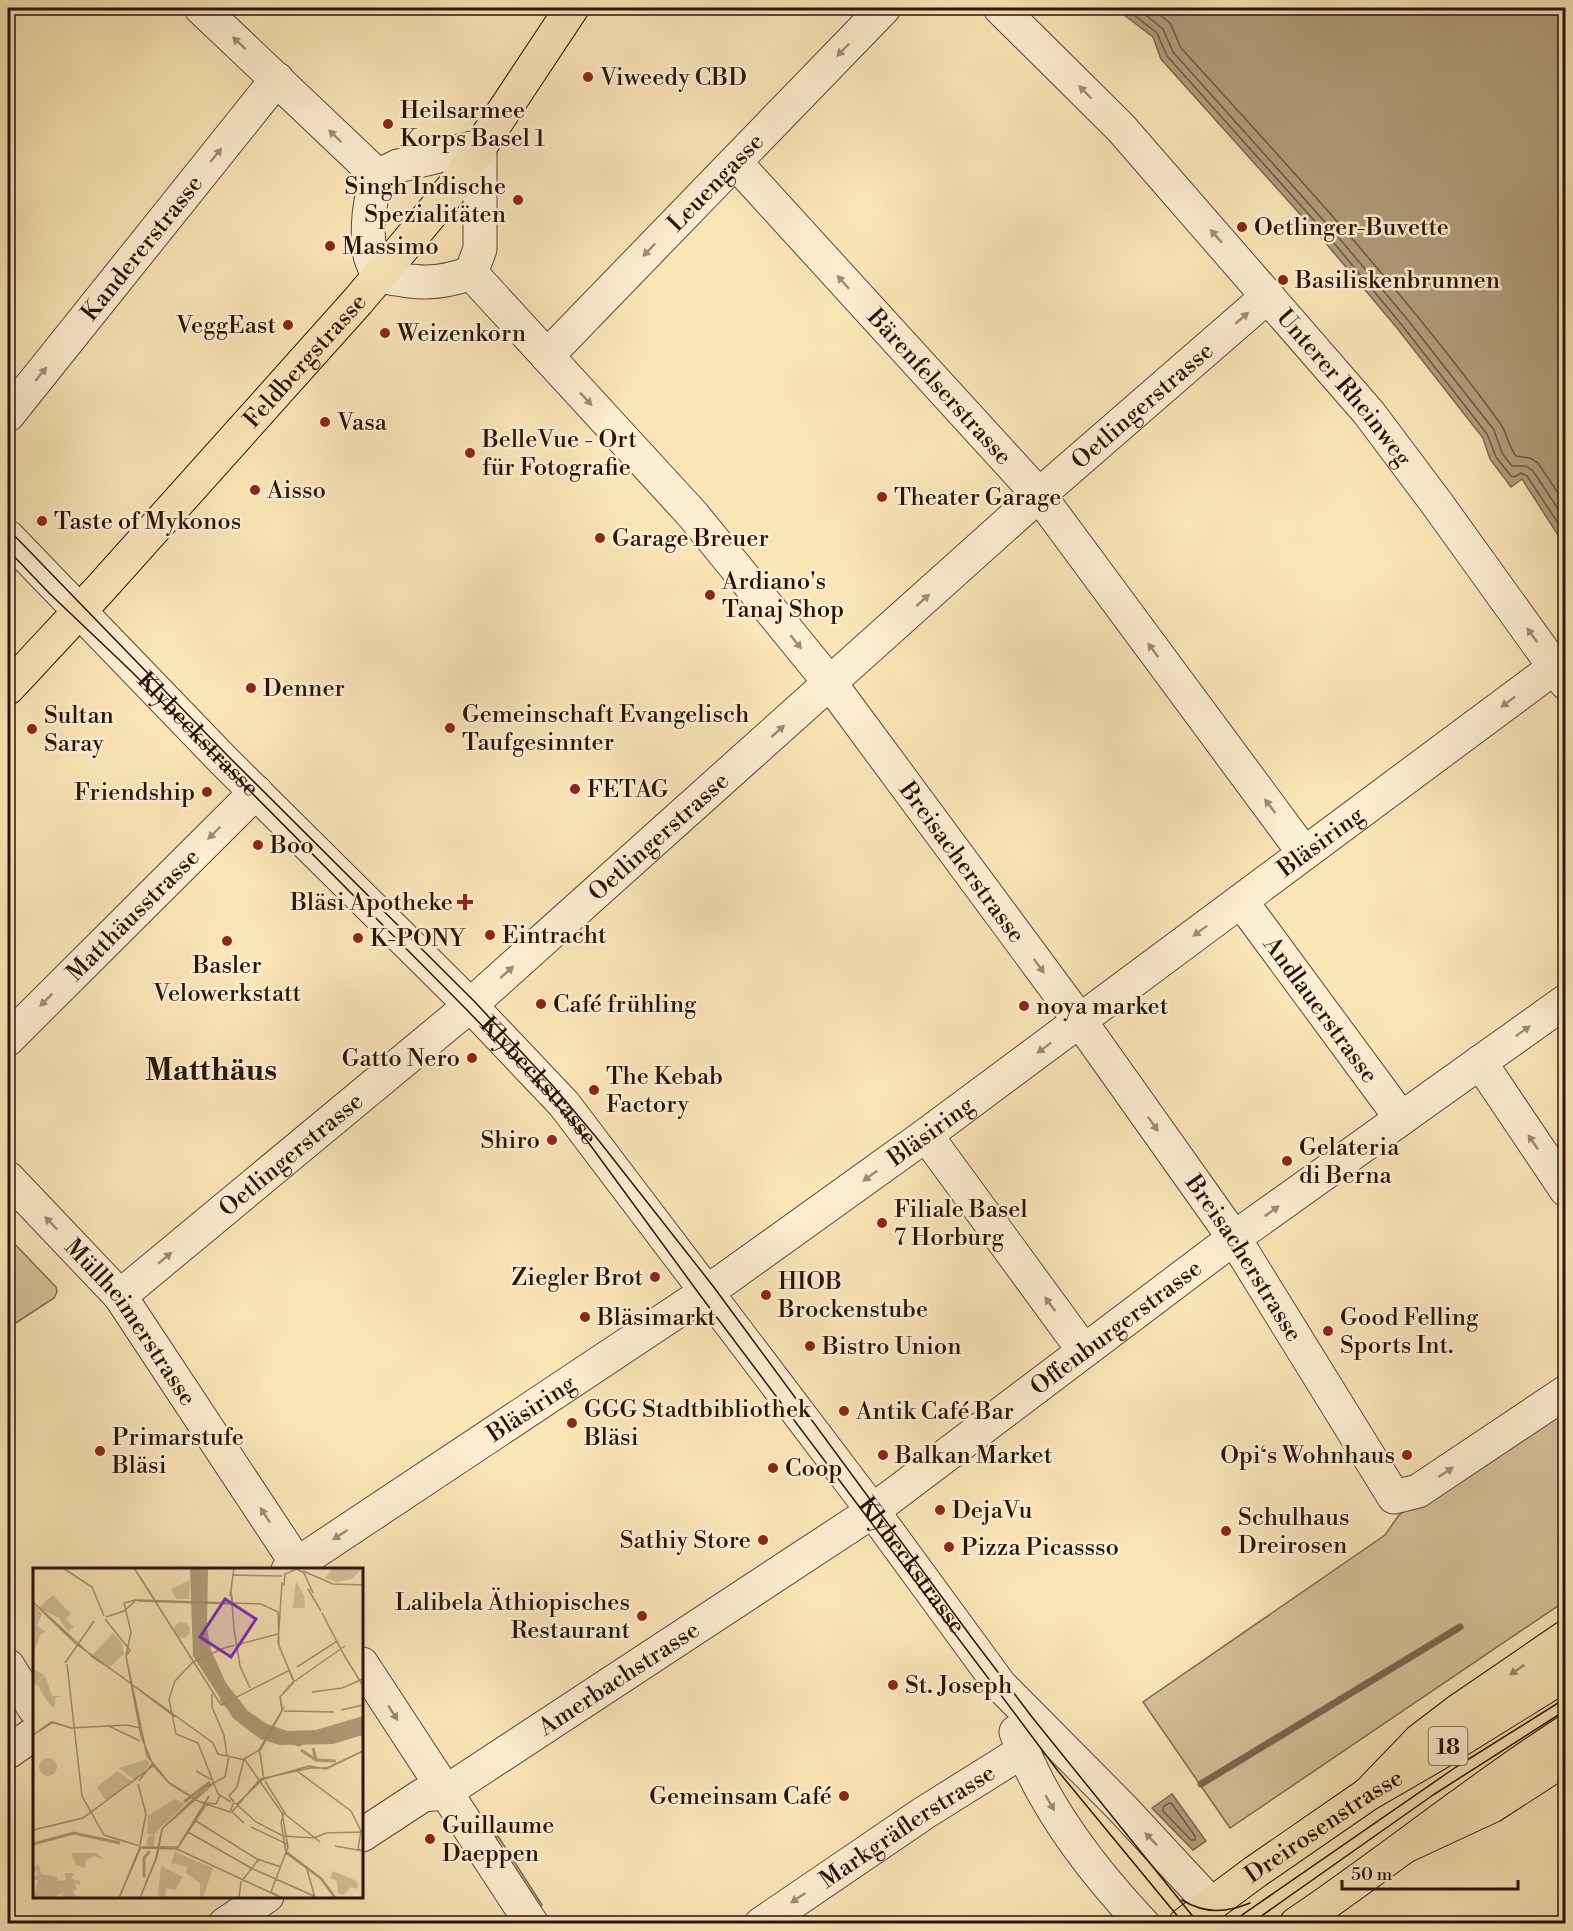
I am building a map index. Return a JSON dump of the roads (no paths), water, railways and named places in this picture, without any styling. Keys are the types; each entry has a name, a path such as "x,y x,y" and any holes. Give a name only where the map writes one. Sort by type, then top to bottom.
{"main road":[{"name":"Feldbergstrasse","path":"8,688 379,276 454,186 572,8"},
{"path":"1368,1794 1420,1740 1566,1637"},
{"name":"Dreirosenstrasse","path":"1185,1923 1220,1914 1368,1794 1566,1674"},
{"path":"1296,1923 1408,1845 1492,1806 1562,1743"}],"street":[{"path":"201,8 378,176"},
{"name":"Leuengasse","path":"547,356 884,8"},
{"name":"Unterer Rheinweg","path":"1000,8 1121,128 1369,413 1560,675"},
{"name":"Kandererstrasse","path":"8,415 277,79"},
{"path":"480,146 480,249 471,273 453,280 421,284 379,276 370,257 369,236 371,193 378,176 398,166 480,146"},
{"name":"Bärenfelserstrasse","path":"735,162 1039,495 1305,853"},
{"name":"Breisacherstrasse","path":"471,273 693,515 831,683 1080,1021 1234,1238 1394,1497 1418,1491 1566,1392"},
{"name":"Oetlingerstrasse","path":"120,1296 470,1005 1039,495 1268,296"},
{"name":"Klybeckstrasse","path":"8,537 256,792 470,1005 564,1104 872,1510 1000,1685 1122,1808 1220,1914"},
{"name":"Bläsiring","path":"295,1567 707,1291 926,1135 1305,853 1560,675"},
{"name":"Matthäusstrasse","path":"8,1038 256,792"},
{"name":"Andlauerstrasse","path":"1241,901 1401,1118"},
{"name":"Offenburgerstrasse","path":"872,1510 1234,1238 1566,1001"},
{"path":"1480,1062 1566,1190"},
{"path":"926,1135 1084,1352"},
{"name":"Müllheimerstrasse","path":"8,1178 120,1296 295,1567"},
{"name":"Amerbachstrasse","path":"363,1834 423,1795 444,1793 872,1510"},
{"path":"8,1666 33,1706"},
{"path":"363,1666 444,1793 532,1923"},
{"name":"Klybeckstrasse","path":"1000,1685 1023,1751 1050,1802 1079,1848 1143,1923"},
{"path":"8,1752 33,1735"},
{"name":"Markgräflerstrasse","path":"761,1923 1023,1751"},
{"path":"225,1923 264,1898"}],"water":[{"path":"1115,8 1565,8 1565,546 1522,479 1511,487 1490,459 1483,438 1397,328 1324,241 1161,59 1153,37"},
{"path":"1172,1794 1206,1841 1193,1850 1152,1808"}],"waterway":[{"path":"1201,1784 1460,1627"}],"tram line":[{"path":"8,529 228,756 474,1001 553,1086 713,1286 1032,1717 1199,1924"},
{"path":"8,550 49,593 132,672 546,1092 588,1142 700,1295 1058,1771 1184,1924"},
{"path":"1229,1924 1456,1767 1566,1698"},
{"path":"1250,1924 1433,1795 1566,1710"},
{"path":"1182,1900 1207,1910 1232,1909 1250,1903"}],"place":[{"name":"Viweedy CBD","path":"588,77"},
{"name":"Heilsarmee Korps Basel 1","path":"388,124"},
{"name":"Singh Indische Spezialitäten","path":"518,200"},
{"name":"Oetlinger-Buvette","path":"1242,227"},
{"name":"Massimo","path":"330,246"},
{"name":"Basiliskenbrunnen","path":"1283,280"},
{"name":"VeggEast","path":"288,325"},
{"name":"Weizenkorn","path":"385,333"},
{"name":"Vasa","path":"325,422"},
{"name":"BelleVue - Ort für Fotografie","path":"470,453"},
{"name":"Aisso","path":"255,490"},
{"name":"Theater Garage","path":"882,497"},
{"name":"Taste of Mykonos","path":"42,521"},
{"name":"Garage Breuer","path":"600,538"},
{"name":"Ardiano's Tanaj Shop","path":"710,595"},
{"name":"Denner","path":"251,688"},
{"name":"Gemeinschaft Evangelisch Taufgesinnter","path":"450,728"},
{"name":"Sultan Saray","path":"32,729"},
{"name":"FETAG","path":"575,789"},
{"name":"Friendship","path":"207,792"},
{"name":"Boo","path":"258,845"},
{"name":"Bläsi Apotheke","path":"465,902"},
{"name":"Eintracht","path":"490,935"},
{"name":"K-PONY","path":"358,938"},
{"name":"Basler Velowerkstatt","path":"227,941"},
{"name":"Café frühling","path":"541,1004"},
{"name":"noya market","path":"1024,1006"},
{"name":"Gatto Nero","path":"472,1058"},
{"name":"The Kebab Factory","path":"594,1090"},
{"name":"Shiro","path":"552,1140"},
{"name":"Gelateria di Berna","path":"1287,1161"},
{"name":"Filiale Basel 7 Horburg","path":"882,1223"},
{"name":"Ziegler Brot","path":"655,1277"},
{"name":"HIOB Brockenstube","path":"766,1295"},
{"name":"Bläsimarkt","path":"585,1317"},
{"name":"Good Felling Sports Int.","path":"1328,1331"},
{"name":"Bistro Union","path":"810,1346"},
{"name":"Antik Café Bar","path":"844,1411"},
{"name":"GGG Stadtbibliothek Bläsi","path":"572,1423"},
{"name":"Primarstufe Bläsi","path":"100,1451"},
{"name":"Balkan Market","path":"883,1455"},
{"name":"Opi‘s Wohnhaus","path":"1407,1455"},
{"name":"Coop","path":"773,1468"},
{"name":"DejaVu","path":"940,1510"},
{"name":"Schulhaus Dreirosen","path":"1226,1531"},
{"name":"Sathiy Store","path":"763,1540"},
{"name":"Pizza Picassso","path":"949,1547"},
{"name":"Lalibela Äthiopisches Restaurant","path":"642,1616"},
{"name":"St. Joseph","path":"893,1685"},
{"name":"Gemeinsam Café","path":"844,1796"},
{"name":"Guillaume Daeppen","path":"430,1839"}],"district":[{"name":"Matthäus","path":"211,1070"}]}
